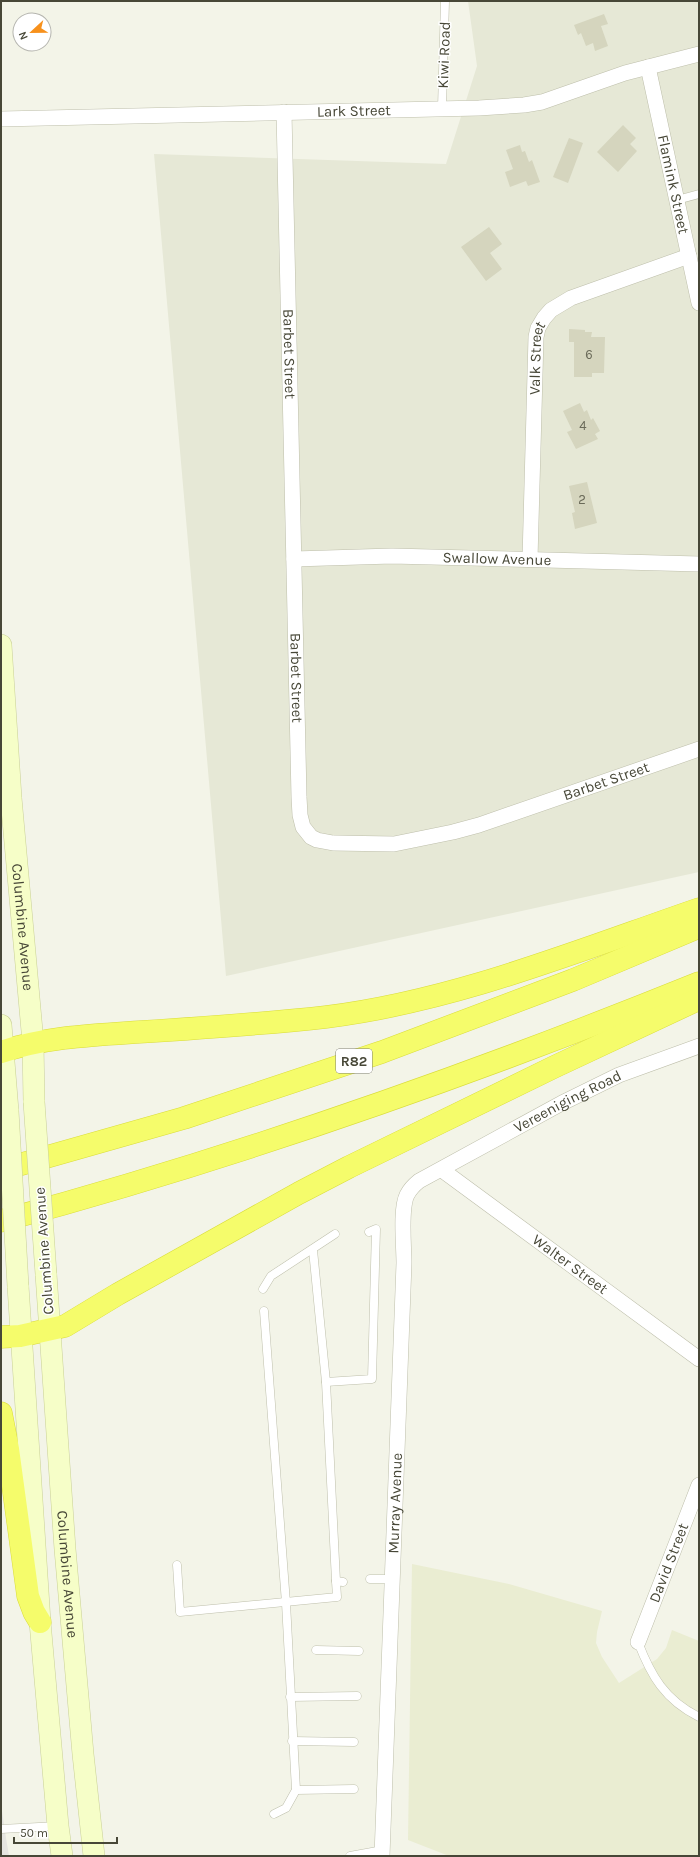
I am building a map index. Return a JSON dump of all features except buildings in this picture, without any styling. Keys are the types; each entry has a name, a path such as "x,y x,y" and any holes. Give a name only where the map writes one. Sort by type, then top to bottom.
{"highway":[{"path":"2,1052 33,1042 107,1034 279,1022 376,1008 436,995 575,954 699,909"},
{"name":"R82","path":"1,1170 184,1118 382,1052 573,980 699,927"},
{"path":"1,1221 167,1174 349,1115 567,1035 699,983"},
{"path":"11,1336 65,1326 118,1294 299,1193 349,1167 554,1067 699,999"},
{"path":"1,1413 8,1449 28,1596 34,1612 40,1622"}],"main road":[{"name":"Columbine Avenue","path":"1,645 11,798 33,1042 34,1102 65,1549 83,1754 94,1856"},
{"name":"Columbine Avenue","path":"1,1025 8,1111 18,1286 11,1336 62,1856"}],"street":[{"name":"Lark Street","path":"1,119 479,108 532,104 648,67 699,54"},
{"name":"Flamink Street","path":"648,67 699,303"},
{"name":"Barbet Street","path":"284,112 300,814 301,821 307,832 317,840 334,843 390,845 453,832 494,820 699,749"},
{"name":"Valk Street","path":"530,559 536,337 538,328 552,310 571,298 689,256"},
{"name":"Swallow Avenue","path":"294,559 392,556 699,564"},
{"name":"Vereeniging Road","path":"442,1170 562,1103 612,1078 699,1046"},
{"name":"Walter Street","path":"442,1170 699,1359"},
{"name":"Murray Avenue","path":"382,1853 404,1263 404,1206 406,1196 414,1186 442,1170"},
{"name":"David Street","path":"638,1642 699,1484"}],"lane":[{"name":"Kiwi Road","path":"442,108 445,1"},
{"path":"677,200 699,194"},
{"path":"326,1382 372,1379 376,1229 369,1232"},
{"path":"263,1289 271,1276 313,1250 335,1234"},
{"path":"177,1565 180,1612 337,1597 340,1582 326,1382 313,1250"},
{"path":"264,1311 286,1603 292,1741 296,1790 286,1808 274,1814"},
{"path":"370,1579 392,1579"},
{"path":"638,1642 646,1664 668,1696 699,1717"},
{"path":"316,1650 359,1651"},
{"path":"290,1697 357,1696"},
{"path":"292,1741 354,1742"},
{"path":"296,1790 354,1789"},
{"path":"1,1829 58,1826"},
{"path":"350,1856 382,1853"}],"shaded area":[{"path":"468,1 699,1 699,872 226,976 154,154 446,164 477,66"},
{"path":"412,1564 509,1584 602,1611 596,1643 602,1657 619,1683 657,1659 666,1648 672,1630 699,1641 699,1856 449,1856 408,1840"},
{"path":"1,1804 6,1838 9,1856 1,1856"}]}
